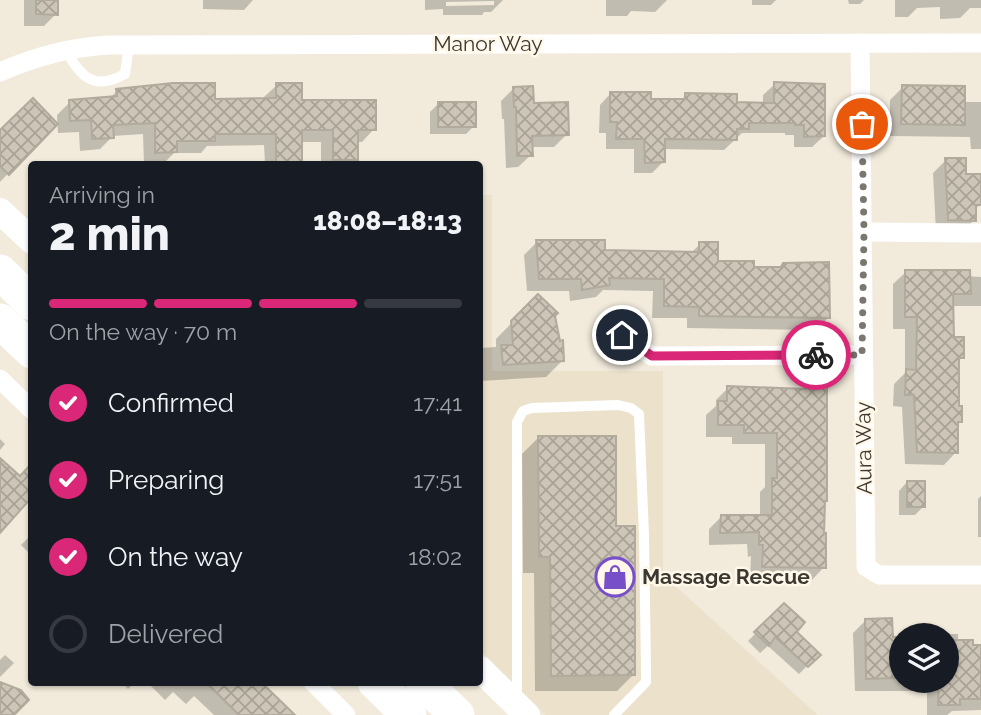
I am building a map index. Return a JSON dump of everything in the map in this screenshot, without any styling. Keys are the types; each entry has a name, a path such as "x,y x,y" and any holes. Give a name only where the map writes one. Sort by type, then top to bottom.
{"highway":[{"path":"0,272 28,299"},
{"path":"0,321 28,347"},
{"path":"379,686 409,715"},
{"path":"427,686 457,715"}],"street":[{"name":"Aura Way","path":"860,43 866,567 879,575 981,575"},
{"name":"Manor Way","path":"0,72 27,60 81,47 129,45 981,43"},
{"path":"0,211 28,237"},
{"path":"864,232 981,233"},
{"path":"622,335 652,356 862,355"},
{"path":"0,379 28,406"},
{"path":"483,672 522,710"},
{"path":"317,686 346,715"}],"lane":[{"path":"66,51 80,74 90,80 115,80 125,74 129,45"},
{"path":"522,710 517,422 523,411 532,408 618,405 631,408 639,414 646,682 614,715"}],"shaded area":[{"path":"483,195 492,195 492,371 663,371 663,575 818,715 545,715 483,653"}],"building":[{"path":"36,0 58,0 58,15 36,14"},
{"path":"774,82 825,84 825,136 804,137 804,125 795,123 749,123 749,129 737,129 737,140 665,139 665,162 645,163 644,139 616,139 617,122 610,122 610,92 651,92 651,99 685,99 685,93 737,94 737,102 774,103"},
{"path":"173,83 215,83 215,99 276,98 276,83 302,83 302,100 376,100 376,130 358,130 358,160 333,160 333,130 302,130 302,161 276,161 276,134 215,134 215,141 177,141 177,152 155,153 155,123 113,125 114,138 92,139 91,120 70,121 69,100 117,96 116,89"},
{"path":"902,85 965,86 965,125 901,124"},
{"path":"533,86 534,103 568,102 569,135 532,136 533,156 517,156 513,87"},
{"path":"33,98 58,124 9,175 0,166 0,130"},
{"path":"438,102 476,102 476,127 438,127"},
{"path":"945,158 966,158 966,174 981,174 981,205 976,205 976,221 948,220"},
{"path":"536,240 605,240 605,250 699,252 699,242 718,242 718,261 754,261 754,267 829,262 830,318 699,316 699,307 664,306 664,279 609,278 610,285 582,290 581,279 539,279"},
{"path":"905,270 970,270 971,294 953,294 954,337 964,337 964,358 959,358 959,406 962,406 962,422 958,422 958,453 917,452 914,395 905,395 906,369 916,370 917,317 905,317"},
{"path":"538,294 558,313 555,316 560,341 563,340 564,361 503,365 501,345 513,345 511,321"},
{"path":"727,386 806,389 827,387 827,501 824,534 826,533 826,568 762,567 763,545 759,545 759,532 720,533 721,515 772,515 772,478 777,478 777,433 744,433 744,425 718,425 718,401 727,401"},
{"path":"538,436 616,436 616,526 635,526 635,675 551,676 550,557 539,557"},
{"path":"0,458 20,476 28,467 28,502 0,533"},
{"path":"907,481 925,481 925,507 907,507"},
{"path":"784,603 805,622 797,632 821,655 808,667 775,637 769,646 754,632"},
{"path":"892,618 892,623 889,623 889,678 866,679 865,619"},
{"path":"959,640 973,640 973,645 981,645 981,699 960,699 960,705 938,705 938,693 959,693"},
{"path":"0,682 21,690 29,700 14,715 0,715"},
{"path":"209,686 265,686 295,715 239,715"}],"way so far":[{"path":"816,355 862,355 862,124"}],"place":[{"name":"Massage Rescue","path":"615,577"}],"route":[{"path":"622,335 652,356 816,355"}]}
